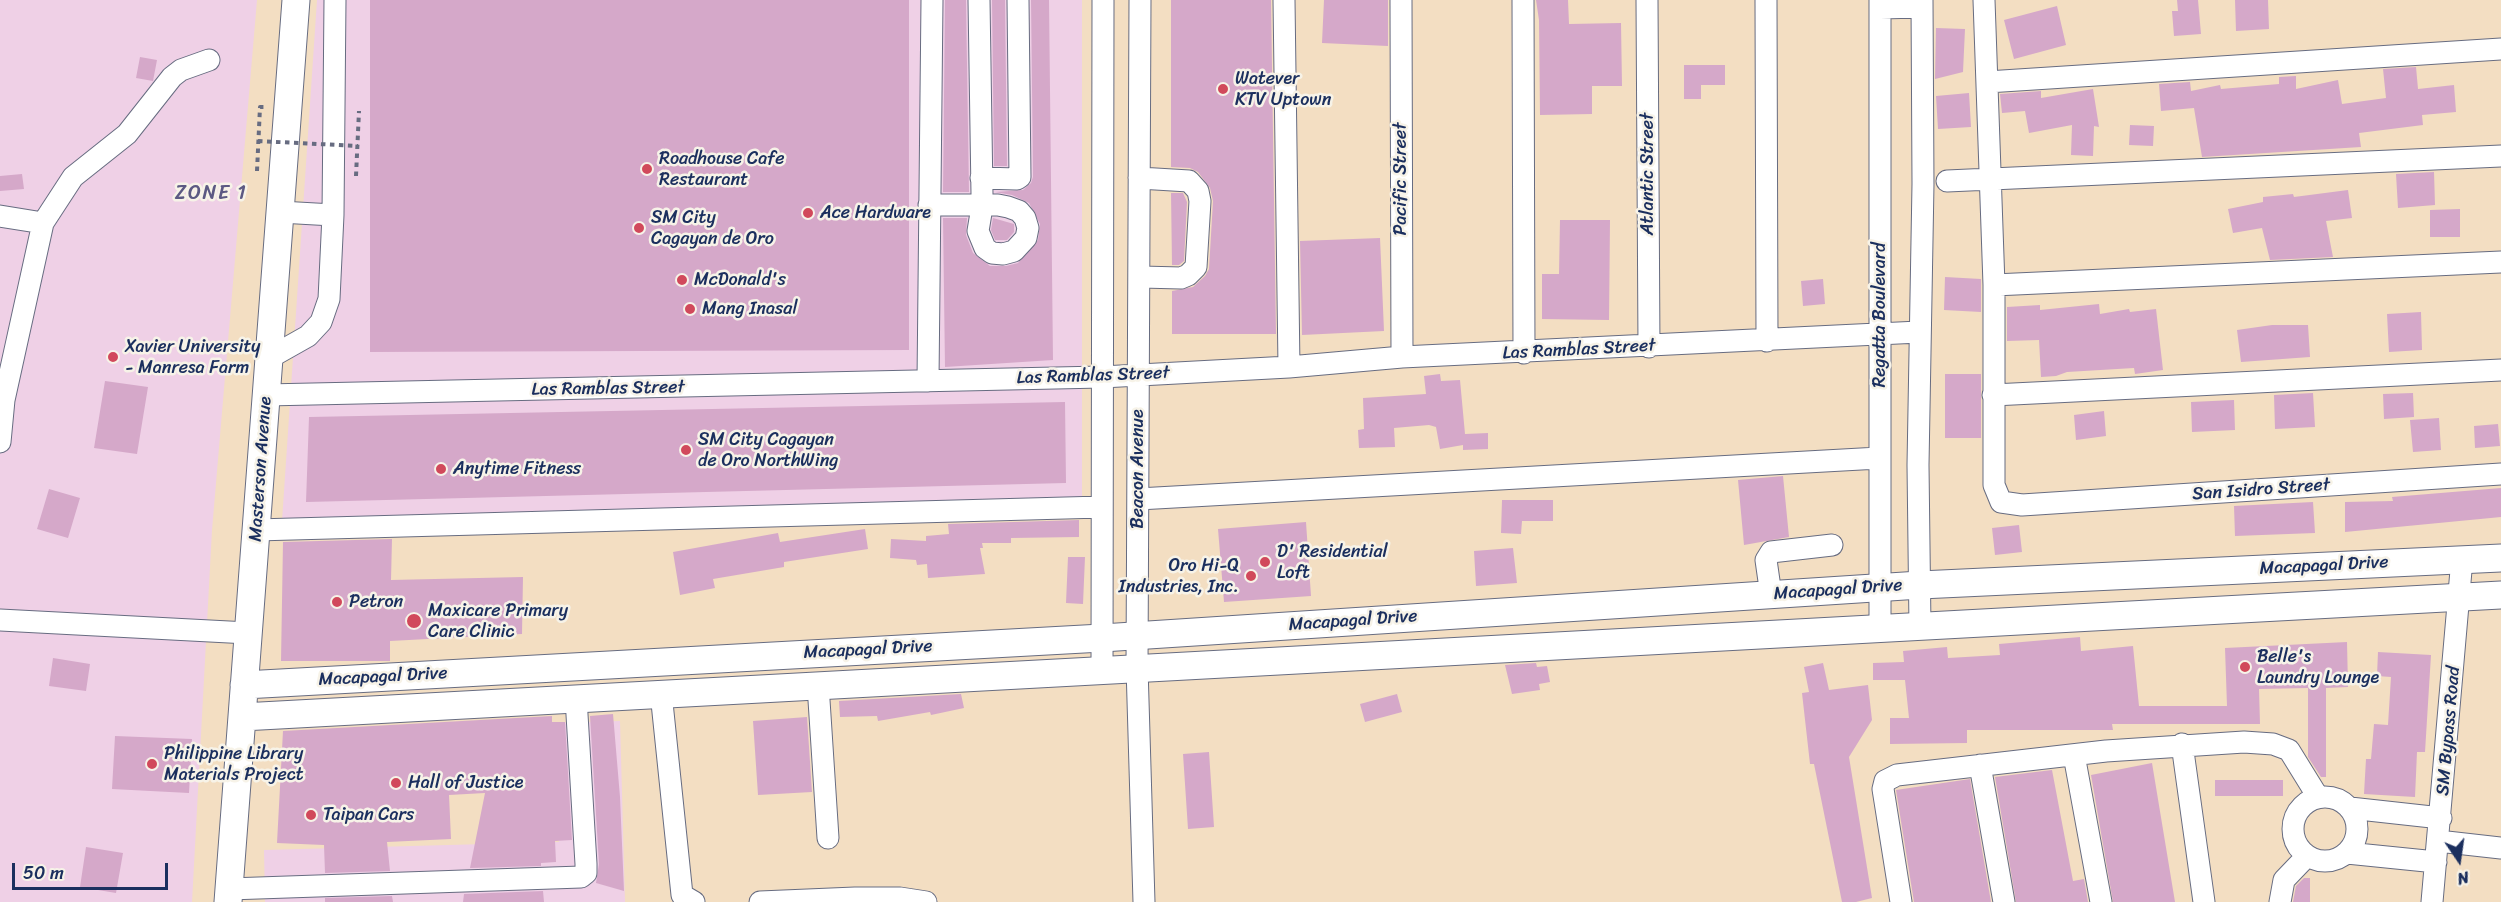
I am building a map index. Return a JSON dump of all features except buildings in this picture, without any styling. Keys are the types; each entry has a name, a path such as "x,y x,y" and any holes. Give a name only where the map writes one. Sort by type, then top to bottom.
{"main road":[{"name":"Masterson Avenue","path":"228,895 296,0"},
{"name":"Macapagal Drive","path":"244,685 1102,638 1920,585 2501,558"},
{"name":"Macapagal Drive","path":"242,717 818,684 2501,595"}],"street":[{"path":"269,357 308,336 321,322 329,299 333,215 335,0"},
{"path":"928,381 932,0"},
{"path":"930,205 975,205 986,206 998,205 1019,211 1029,228 1022,245 1003,254 993,253 980,240 978,231 981,213 982,204 979,0"},
{"path":"981,178 1017,179 1020,177 1018,0"},
{"name":"Beacon Avenue","path":"1102,669 1103,0"},
{"name":"Beacon Avenue","path":"1140,0 1141,277 1137,667 1144,902"},
{"path":"1284,0 1289,367"},
{"name":"Pacific Street","path":"1401,0 1402,357"},
{"path":"1523,0 1524,353"},
{"name":"Atlantic Street","path":"1647,0 1649,347"},
{"path":"1766,0 1767,341"},
{"path":"1984,0 1994,285 1993,395 2501,370"},
{"path":"1880,4 1922,4 1923,184 1919,332 1920,627"},
{"name":"Regatta Boulevard","path":"1880,4 1880,629"},
{"path":"1987,82 2501,50"},
{"path":"0,442 4,400 43,223 73,177 127,135 172,77 181,70 209,60"},
{"path":"1947,181 2501,156"},
{"path":"1139,178 1189,181 1198,191 1200,201 1196,267 1188,276 1181,278 1141,277"},
{"path":"280,212 333,215"},
{"path":"0,216 43,223"},
{"path":"1994,285 2501,262"},
{"name":"Las Ramblas Street","path":"266,395 1102,377 1289,367 1402,357 1649,347 1919,332"},
{"name":"San Isidro Street","path":"1993,395 1996,494 2001,502 2022,505 2501,474"},
{"path":"1138,499 1880,458"},
{"path":"256,530 1102,507"},
{"path":"1771,595 1766,560 1771,552 1832,545"},
{"name":"SM Bypass Road","path":"2432,902 2462,559"},
{"path":"0,620 248,633"},
{"path":"818,684 828,838"},
{"path":"661,693 682,895 694,902"},
{"path":"228,895 581,877 586,873 586,864 576,698"},
{"path":"1901,902 1884,801 1885,781 1897,775 2182,744 2244,742 2273,744 2289,750 2318,797"},
{"path":"2182,744 2204,902"},
{"path":"2074,755 2101,902"},
{"path":"1980,765 2004,902"},
{"path":"2318,797 2342,801 2350,808 2356,819 2358,831 2355,843 2347,853 2335,860 2320,861 2307,856 2298,847 2293,836 2293,823 2302,807 2318,797"},
{"path":"2350,808 2441,818"},
{"path":"2347,853 2437,852 2501,848"},
{"path":"2280,902 2284,880 2307,856"},
{"path":"760,902 900,898 926,902"}],"path":[{"path":"257,176 260,107"},
{"path":"356,180 359,111"},
{"path":"258,141 358,146"}],"shaded area":[{"name":"Xavier University - Manresa Farm","path":"0,0 257,0 212,530 192,902 0,902"},
{"path":"317,0 1082,0 1082,499 282,521"},
{"path":"620,721 625,902 265,902 264,850 559,842 556,723"}],"place":[{"name":"Watever KTV Uptown","path":"1223,89"},
{"name":"Roadhouse Cafe Restaurant","path":"647,169"},
{"name":"Ace Hardware","path":"808,213"},
{"name":"SM City Cagayan de Oro","path":"639,228"},
{"name":"McDonald's","path":"682,280"},
{"name":"Mang Inasal","path":"690,309"},
{"name":"Xavier University - Manresa Farm","path":"113,357"},
{"name":"SM City Cagayan de Oro NorthWing","path":"686,450"},
{"name":"Anytime Fitness","path":"441,469"},
{"name":"D' Residential Loft","path":"1265,562"},
{"name":"Oro Hi-Q Industries, Inc.","path":"1251,576"},
{"name":"Petron","path":"337,602"},
{"name":"Maxicare Primary Care Clinic","path":"414,621"},
{"name":"Belle's Laundry Lounge","path":"2245,667"},
{"name":"Philippine Library Materials Project","path":"152,764"},
{"name":"Hall of Justice","path":"396,783"},
{"name":"Taipan Cars","path":"311,815"}],"district":[{"name":"ZONE 1","path":"211,194"}]}
